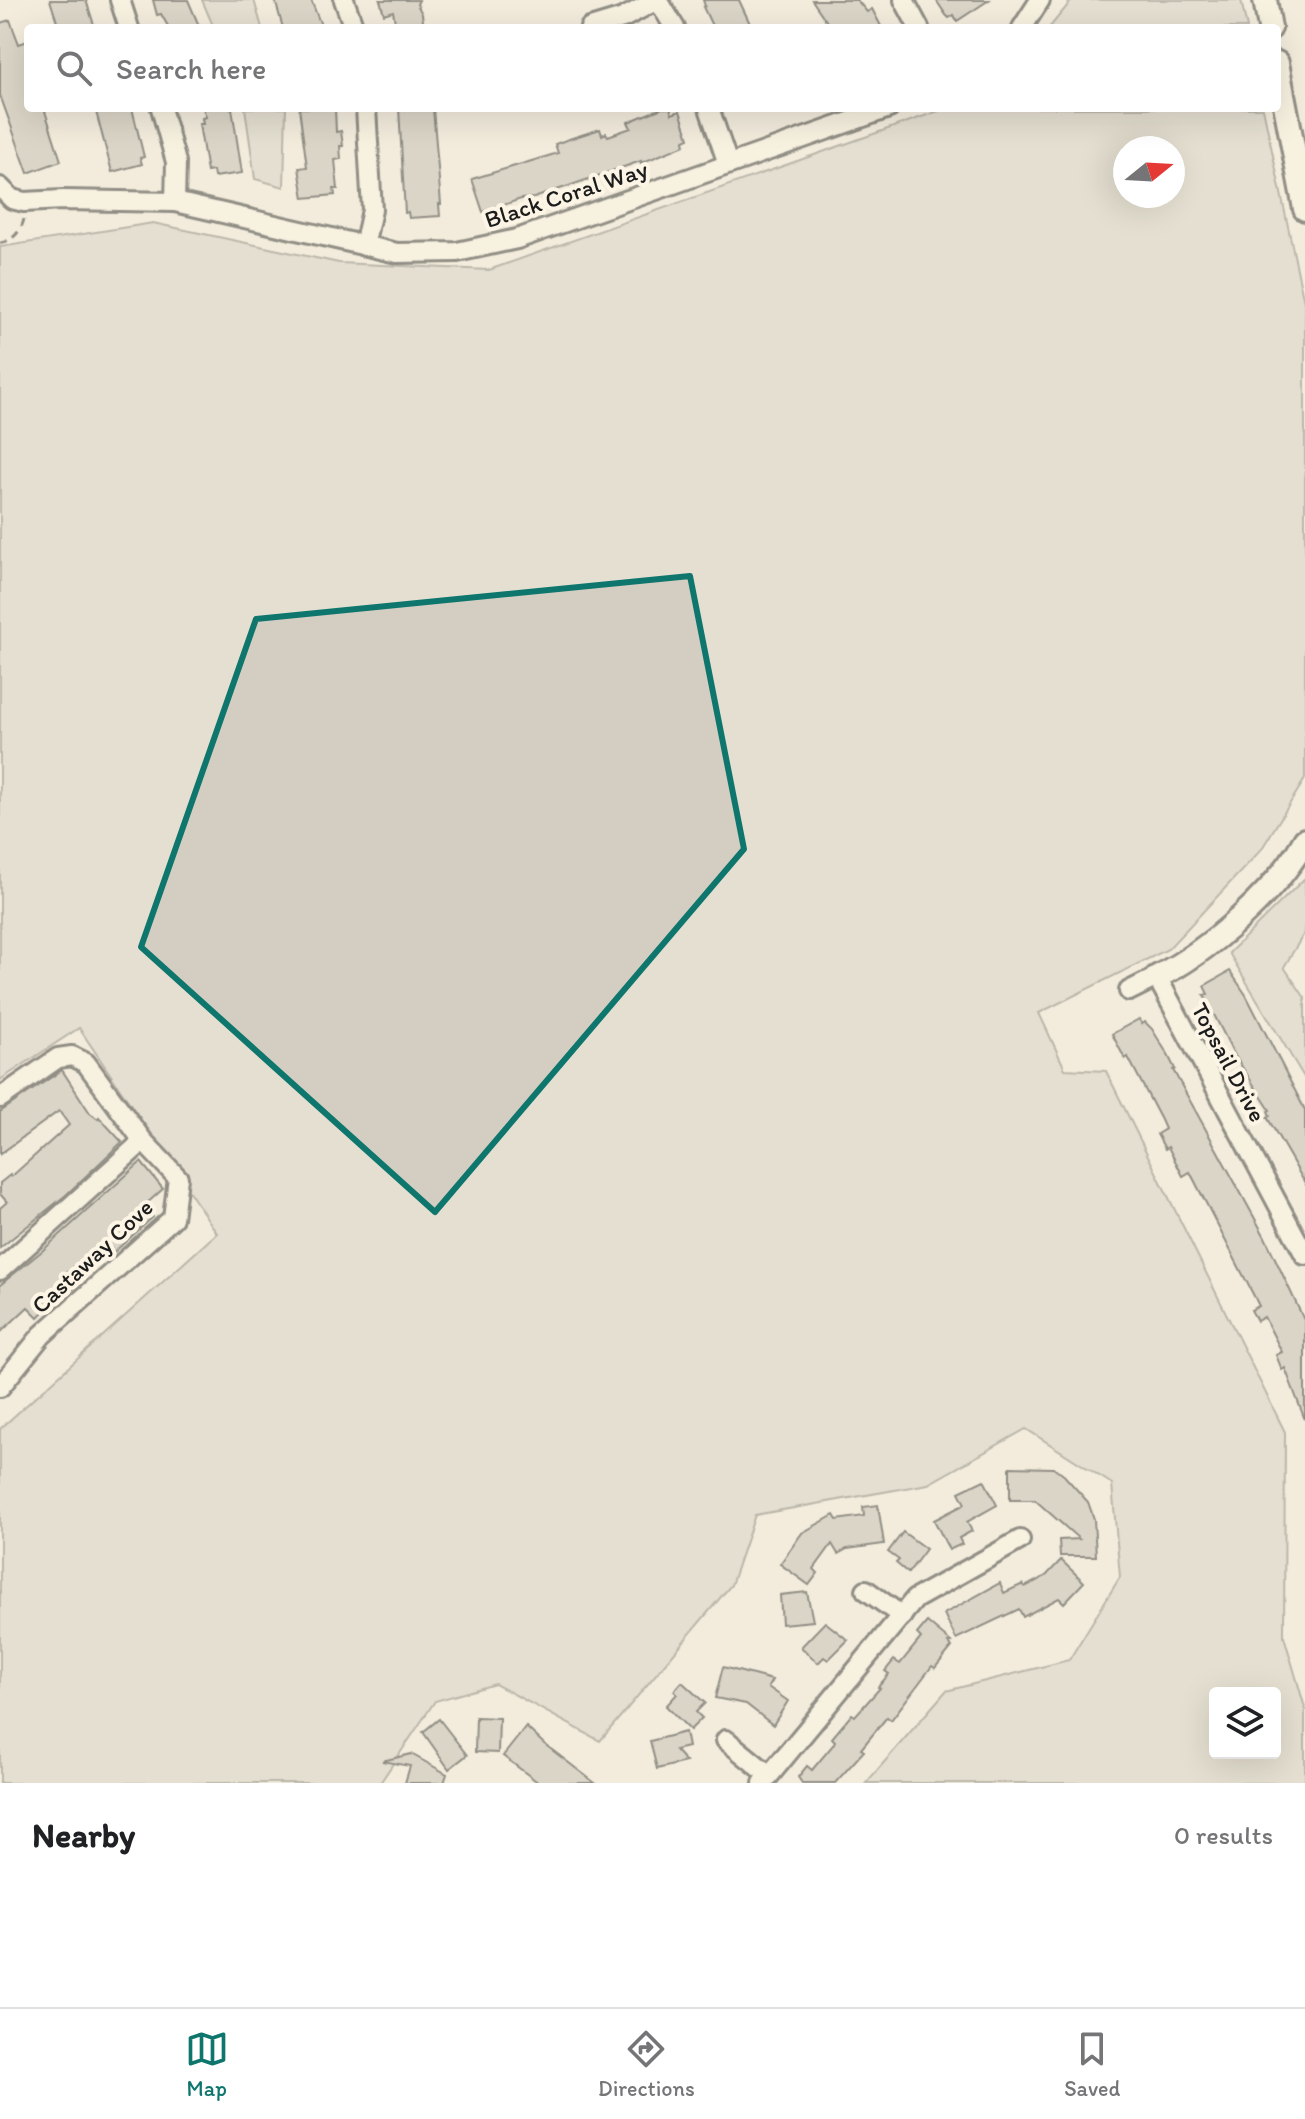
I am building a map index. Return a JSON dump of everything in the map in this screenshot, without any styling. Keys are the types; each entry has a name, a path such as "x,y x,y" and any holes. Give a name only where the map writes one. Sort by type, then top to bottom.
{"street":[{"path":"120,0 128,24"},
{"path":"344,0 353,24"},
{"path":"603,24 623,18 658,0 673,24"},
{"path":"904,0 917,24"},
{"path":"1025,24 1040,0"},
{"path":"1265,0 1269,24"},
{"path":"1281,84 1305,209"},
{"path":"162,112 176,162 175,202"},
{"path":"364,246 372,210 366,112"},
{"path":"710,112 728,164"},
{"name":"Black Coral Way","path":"13,196 175,202 397,253 457,252 517,239 878,112"},
{"path":"1129,991 1180,965 1252,906 1298,853 1305,840"},
{"name":"Topsail Drive","path":"1157,977 1305,1255"},
{"name":"Castaway Cove","path":"0,1098 58,1058 72,1056 86,1063 143,1141 178,1178 173,1218 42,1335 0,1387"},
{"path":"0,1270 143,1141"},
{"path":"726,1740 766,1779 915,1599 1020,1540"},
{"path":"866,1590 902,1616"}],"path":[{"path":"0,243 9,241 23,223 13,196"}],"highlighted area":[{"path":"690,576 744,849 435,1212 141,947 256,619"}],"shaded area":[{"path":"202,0 254,0 261,24 212,24"},
{"path":"1072,0 1241,0 1246,24 1052,24"},
{"path":"246,112 286,112 284,187 255,179"},
{"path":"936,112 1264,112 1305,307 1305,779 1261,850 1168,949 1039,1013 1065,1069 1106,1071 1285,1432 1284,1636 1305,1708 1305,1783 866,1783 946,1691 1069,1660 1120,1577 1112,1484 1026,1429 928,1484 755,1515 731,1585 600,1741 495,1684 435,1701 380,1783 0,1783 0,1429 217,1233 79,1028 0,1080 0,247 153,223 339,263 489,270"},
{"path":"1305,878 1305,932 1284,967 1305,998 1305,1079 1229,953"}],"building":[{"path":"50,0 86,0 94,24 58,24"},
{"path":"153,0 188,0 198,24 167,24 161,14 157,15"},
{"path":"275,0 311,0 320,24 282,24"},
{"path":"380,0 419,0 417,4 423,24 395,24 393,11 384,14"},
{"path":"703,0 739,0 750,24 711,24"},
{"path":"812,0 857,0 867,12 872,9 880,24 828,24"},
{"path":"936,0 989,0 957,21 954,15 949,18 946,15"},
{"path":"10,20 19,44 24,42 24,112 45,112 61,161 28,173 0,95 0,23"},
{"path":"96,112 133,112 144,157 140,158 142,164 112,172"},
{"path":"204,112 233,112 242,173 214,177 213,171 207,172 199,124 203,124 202,118 206,117"},
{"path":"300,112 335,112 336,132 341,131 343,146 340,146 341,159 335,160 338,189 334,189 335,195 304,198 299,168 307,167"},
{"path":"399,112 433,112 440,216 409,218 408,212 405,213"},
{"path":"652,112 680,112 689,138 684,140 685,145 641,163 483,212 472,179 558,153 555,144 600,129 602,135 606,133 608,136 631,128 628,122"},
{"path":"1230,971 1246,995 1305,1110 1305,1183 1267,1117 1270,1110 1235,1056 1204,995 1208,994 1204,986"},
{"path":"1139,1019 1152,1029 1168,1055 1173,1070 1265,1237 1305,1322 1305,1420 1285,1368 1282,1370 1276,1355 1282,1352 1264,1317 1257,1321 1251,1310 1259,1306 1255,1298 1190,1172 1183,1176 1168,1147 1165,1149 1157,1134 1165,1129 1161,1120 1128,1057 1125,1059 1112,1034"},
{"path":"62,1070 90,1113 99,1117 122,1142 66,1195 0,1248 0,1208 7,1202 0,1194 0,1183 11,1177 69,1125 59,1111 0,1154 0,1112"},
{"path":"141,1162 163,1189 145,1205 153,1217 114,1252 105,1241 68,1272 78,1285 63,1297 60,1295 38,1317 28,1307 0,1333 0,1285"},
{"path":"1010,1467 1053,1468 1061,1472 1088,1502 1094,1519 1096,1556 1060,1556 1059,1540 1079,1539 1035,1500 1010,1500"},
{"path":"984,1480 997,1505 967,1522 972,1531 959,1538 962,1544 949,1550 934,1520 965,1504 959,1492"},
{"path":"878,1505 884,1544 847,1549 838,1554 832,1544 814,1569 818,1573 809,1585 780,1564 802,1533 834,1515 837,1520 864,1516 863,1507"},
{"path":"903,1532 926,1549 908,1573 896,1563 899,1560 888,1552"},
{"path":"1061,1560 1084,1582 1064,1603 1059,1598 1023,1617 1019,1609 956,1639 944,1614 1000,1583 1004,1593 1023,1584 1025,1587 1046,1576"},
{"path":"807,1592 813,1621 782,1624 780,1595"},
{"path":"825,1622 848,1640 828,1660 824,1657 818,1663 801,1647"},
{"path":"927,1622 951,1642 948,1643 952,1647 935,1668 932,1666 891,1720 887,1717 861,1749 864,1751 835,1783 802,1783 798,1777 807,1766 812,1770 833,1745 835,1741 832,1738 880,1688 889,1674 885,1671 894,1660 900,1664 921,1638 917,1634"},
{"path":"723,1667 772,1680 768,1687 788,1701 773,1725 746,1704 715,1698"},
{"path":"682,1682 705,1703 696,1712 702,1718 690,1730 666,1706 677,1694 674,1691"},
{"path":"476,1717 499,1718 498,1753 475,1752"},
{"path":"439,1719 467,1755 449,1769 423,1732"},
{"path":"526,1727 595,1783 539,1783 503,1756"},
{"path":"685,1732 688,1747 675,1750 686,1762 657,1769 650,1741"},
{"path":"411,1754 447,1774 444,1783 405,1783 410,1766 382,1761"}]}
